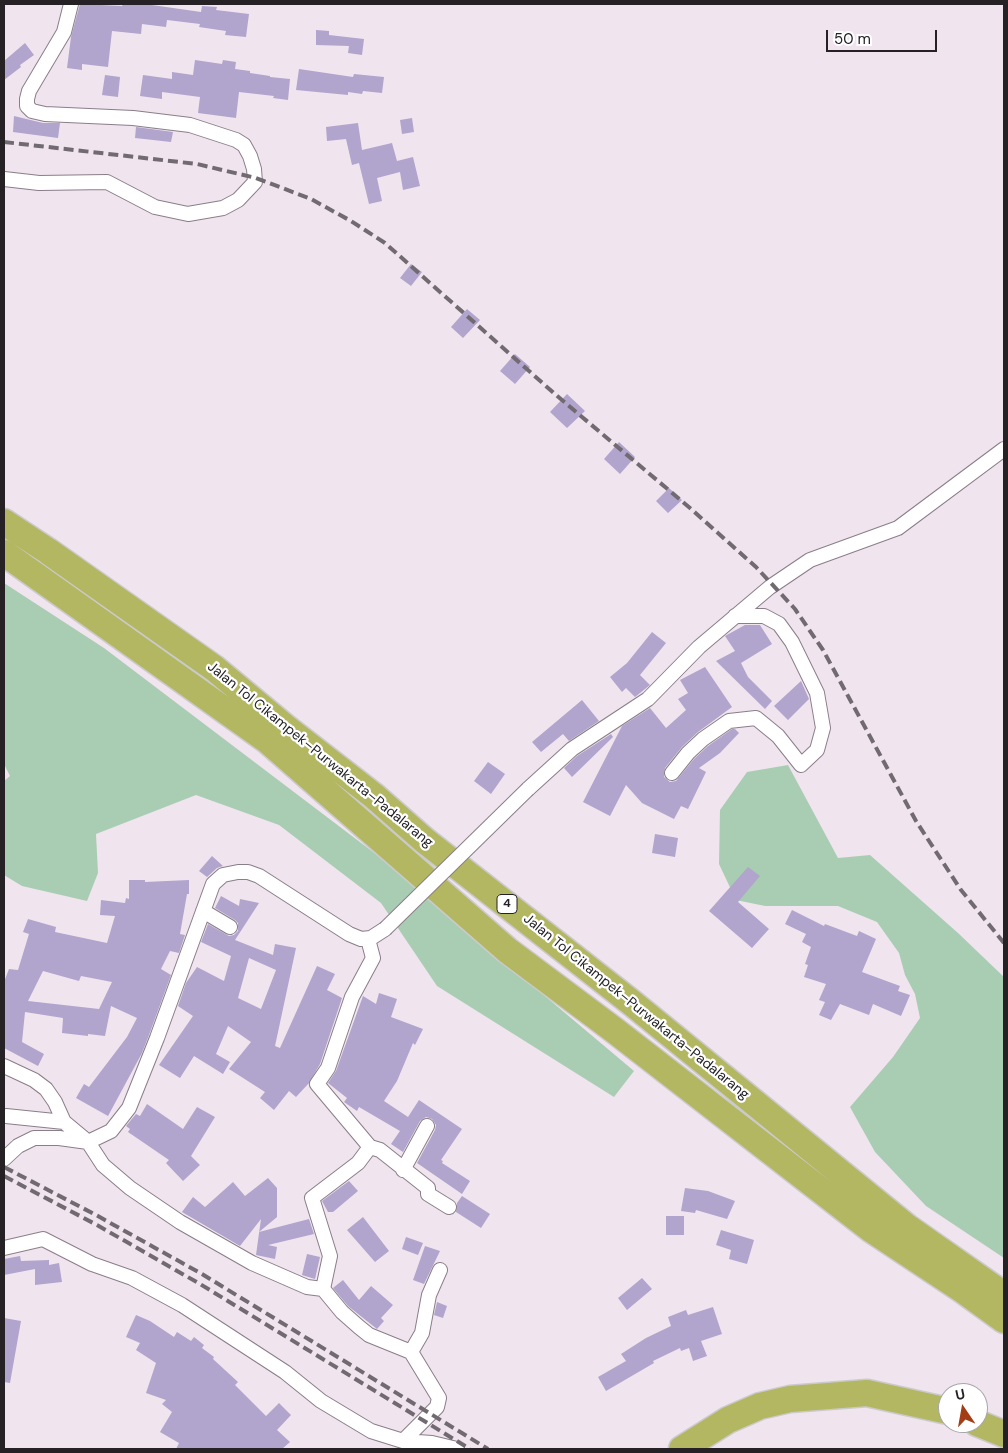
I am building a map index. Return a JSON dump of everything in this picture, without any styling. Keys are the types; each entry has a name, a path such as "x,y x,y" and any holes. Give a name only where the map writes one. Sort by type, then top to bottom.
{"highway":[{"name":"Jalan Tol Cikampek–Purwakarta–Padalarang","path":"4,522 214,668 285,727 374,796 424,840 647,1015 907,1227 1004,1295"},
{"name":"Jalan Tol Cikampek–Purwakarta–Padalarang","path":"4,553 268,741 507,950 614,1030 872,1230 1004,1320"},
{"path":"682,1449 728,1420 760,1406 790,1398 867,1393 938,1409"},
{"path":"988,1427 1004,1434"}],"street":[{"path":"4,179 39,183 107,182 155,208 188,214 223,208 238,200 255,182 256,178 250,156 244,145 227,137 190,125 133,118 45,114 32,111 27,106 29,91 64,32 71,4"},
{"path":"4,1159 18,1146 34,1138 59,1138 88,1142 111,1131 129,1108 216,879 229,873 248,872 259,876 349,934 361,939 368,939 385,929 528,789 572,749 648,699 699,647 770,587 810,560 898,528 1004,449"},
{"path":"672,773 688,753 703,739 728,721 756,718 778,736 801,765 817,750 823,728 817,693 792,642 779,624 764,616 736,616"},
{"path":"203,911 230,927"},
{"path":"368,939 373,958 352,997 328,1068 316,1084 370,1146 380,1150 428,1188 428,1194 449,1207"},
{"path":"4,1066 34,1080 46,1089 55,1102 64,1122 88,1142 103,1165 130,1188 180,1222 252,1263 307,1287 323,1289 358,1328 369,1335 410,1352 439,1398 437,1407 402,1441"},
{"path":"6,1116 64,1122"},
{"path":"403,1170 427,1126"},
{"path":"323,1289 330,1256 312,1198 358,1163 370,1146"},
{"path":"4,1248 43,1239 92,1264 132,1278 182,1305 285,1372 321,1401 371,1431 402,1441 432,1443 457,1449"},
{"path":"410,1352 422,1333 429,1295 440,1270"}],"green space":[{"path":"4,583 104,648 381,858 634,1071 614,1097 437,986 381,903 279,825 196,795 96,834 98,873 87,901 22,886 4,875 4,781 10,776 4,764"},
{"path":"788,765 838,858 870,855 958,933 1004,977 1004,1258 926,1206 875,1152 850,1107 893,1057 920,1018 915,994 905,975 899,953 877,922 838,906 765,906 736,900 719,864 720,810 747,772"}],"building":[{"path":"80,4 122,6 123,4 145,4 201,12 202,6 217,7 216,10 249,14 246,37 225,35 226,31 199,27 200,24 167,20 166,27 142,24 141,34 112,31 108,67 82,64 82,70 67,68 71,37"},
{"path":"316,30 329,31 329,35 364,39 362,55 348,53 349,46 316,45"},
{"path":"25,43 34,55 4,80 4,61"},
{"path":"195,60 222,64 223,60 236,62 235,69 270,77 290,79 288,100 273,98 274,96 239,92 236,118 198,113 200,97 162,92 162,99 140,96 143,75 172,79 172,72 193,75"},
{"path":"299,69 353,77 354,74 384,77 382,93 363,91 362,94 348,92 348,95 296,90"},
{"path":"105,75 120,77 118,97 102,95"},
{"path":"14,116 43,123 60,123 58,138 13,132"},
{"path":"412,118 414,132 402,134 400,120"},
{"path":"358,123 362,150 392,143 397,161 413,157 420,186 403,190 400,172 377,178 382,201 369,204 359,163 352,165 346,139 327,141 326,127"},
{"path":"136,127 173,132 171,142 135,138"},
{"path":"411,264 422,272 411,286 400,278"},
{"path":"467,309 480,320 463,338 451,327"},
{"path":"515,354 530,367 515,384 500,371"},
{"path":"567,394 585,411 567,428 550,412"},
{"path":"619,442 635,457 620,474 604,459"},
{"path":"669,488 682,500 668,513 656,501"},
{"path":"745,625 760,625 772,644 741,663 748,677 772,701 765,709 716,661 735,651 725,636"},
{"path":"652,632 666,643 640,675 650,685 635,697 626,688 622,692 610,677 627,663"},
{"path":"705,667 732,707 698,732 682,747 665,768 664,777 670,782 676,781 694,759 708,746 732,729 739,733 720,753 699,768 706,772 688,809 681,806 674,819 642,803 626,785 610,816 583,802 622,726 650,708 666,728 686,710 678,699 688,693 680,680"},
{"path":"801,681 809,699 788,720 774,706"},
{"path":"582,700 599,721 569,741 563,734 541,752 532,742"},
{"path":"611,734 613,737 572,777 564,768 577,756"},
{"path":"488,762 505,774 491,794 474,781"},
{"path":"655,834 678,838 675,857 652,853"},
{"path":"212,856 223,866 217,868 207,877 199,871"},
{"path":"748,867 760,876 738,902 769,929 752,948 709,911"},
{"path":"129,880 145,880 145,882 189,880 189,894 187,894 180,934 185,935 179,953 170,951 161,969 171,975 142,1053 108,1116 76,1098 84,1084 89,1087 127,1037 137,1018 111,1006 105,1036 88,1034 88,1036 62,1033 63,1018 25,1012 22,1042 44,1054 38,1066 4,1048 4,982 9,969 18,970 29,934 23,932 28,919 56,927 55,932 107,943 115,916 100,915 101,900 125,903 126,898 129,899","holes":["43,971 79,981 81,976 112,982 99,1009 28,1001"]},
{"path":"221,896 239,906 240,899 259,903 235,940 273,955 275,944 296,948 275,1046 280,1048 317,966 335,974 327,990 342,998 320,1064 309,1083 296,1097 289,1091 274,1110 260,1098 265,1092 229,1069 251,1042 228,1026 216,1054 230,1062 223,1074 194,1056 180,1078 159,1065 193,1016 178,1006 186,983 197,967 224,981 231,956 201,942 208,924 229,936 234,935 238,931 238,923 215,908","holes":["249,958 276,970 261,1009 238,998"]},
{"path":"792,910 824,926 825,924 857,936 859,931 876,939 862,972 900,986 898,991 910,995 901,1016 873,1004 869,1015 840,1004 831,1020 819,1015 825,1002 819,1000 826,984 804,977 808,965 805,964 811,947 802,942 806,934 785,924"},
{"path":"379,993 397,999 391,1017 423,1029 415,1045 413,1043 397,1081 384,1101 408,1117 419,1100 462,1129 441,1160 443,1161 442,1163 470,1181 462,1194 417,1163 435,1130 436,1125 432,1119 426,1117 420,1121 403,1152 391,1144 400,1131 359,1107 357,1111 344,1102 347,1098 328,1083 336,1071 363,996 376,1004"},
{"path":"147,1104 183,1129 197,1107 215,1117 191,1156 200,1165 183,1181 166,1163 169,1160 128,1132 130,1129 126,1126 136,1114 140,1116"},
{"path":"268,1178 277,1188 277,1217 259,1232 261,1219 240,1246 182,1212 193,1197 205,1207 233,1182 245,1196"},
{"path":"349,1181 358,1191 333,1212 328,1212 322,1201"},
{"path":"685,1188 708,1191 735,1201 727,1219 696,1210 695,1213 681,1211"},
{"path":"462,1196 490,1214 481,1228 456,1212 457,1203"},
{"path":"666,1216 684,1216 684,1235 666,1235"},
{"path":"363,1217 389,1251 375,1262 347,1230"},
{"path":"309,1219 314,1234 268,1245 277,1247 275,1259 256,1255 259,1232"},
{"path":"721,1230 754,1240 747,1264 729,1259 731,1250 716,1245"},
{"path":"406,1237 423,1243 418,1255 402,1249"},
{"path":"425,1246 440,1251 424,1284 413,1280"},
{"path":"307,1254 320,1257 315,1279 302,1275"},
{"path":"20,1256 21,1261 49,1260 49,1265 59,1263 62,1282 35,1285 35,1269 4,1275 4,1259"},
{"path":"642,1278 652,1289 627,1310 618,1298"},
{"path":"343,1280 359,1300 371,1286 393,1305 381,1318 384,1321 377,1329 348,1306 333,1288"},
{"path":"437,1302 447,1306 443,1318 434,1315"},
{"path":"713,1307 722,1334 701,1341 707,1356 693,1361 689,1348 681,1351 680,1348 653,1361 654,1363 606,1391 598,1377 626,1361 621,1354 646,1338 671,1326 668,1317 686,1310 688,1315"},
{"path":"136,1315 150,1321 174,1337 177,1332 191,1341 194,1337 204,1345 202,1348 214,1357 213,1359 238,1382 235,1385 266,1416 279,1403 291,1415 277,1430 290,1442 282,1449 176,1449 179,1443 160,1432 172,1412 162,1404 166,1400 146,1393 156,1363 136,1350 140,1343 126,1337"},
{"path":"4,1318 21,1321 10,1383 4,1382"}],"railway":[{"path":"4,142 197,164 256,178 311,199 351,221 385,243 556,395 690,508 756,567 795,609 823,650 916,821 961,890 1004,943"},
{"path":"4,1167 96,1215 202,1274 488,1449"},
{"path":"4,1176 97,1225 200,1284 470,1449"}]}
